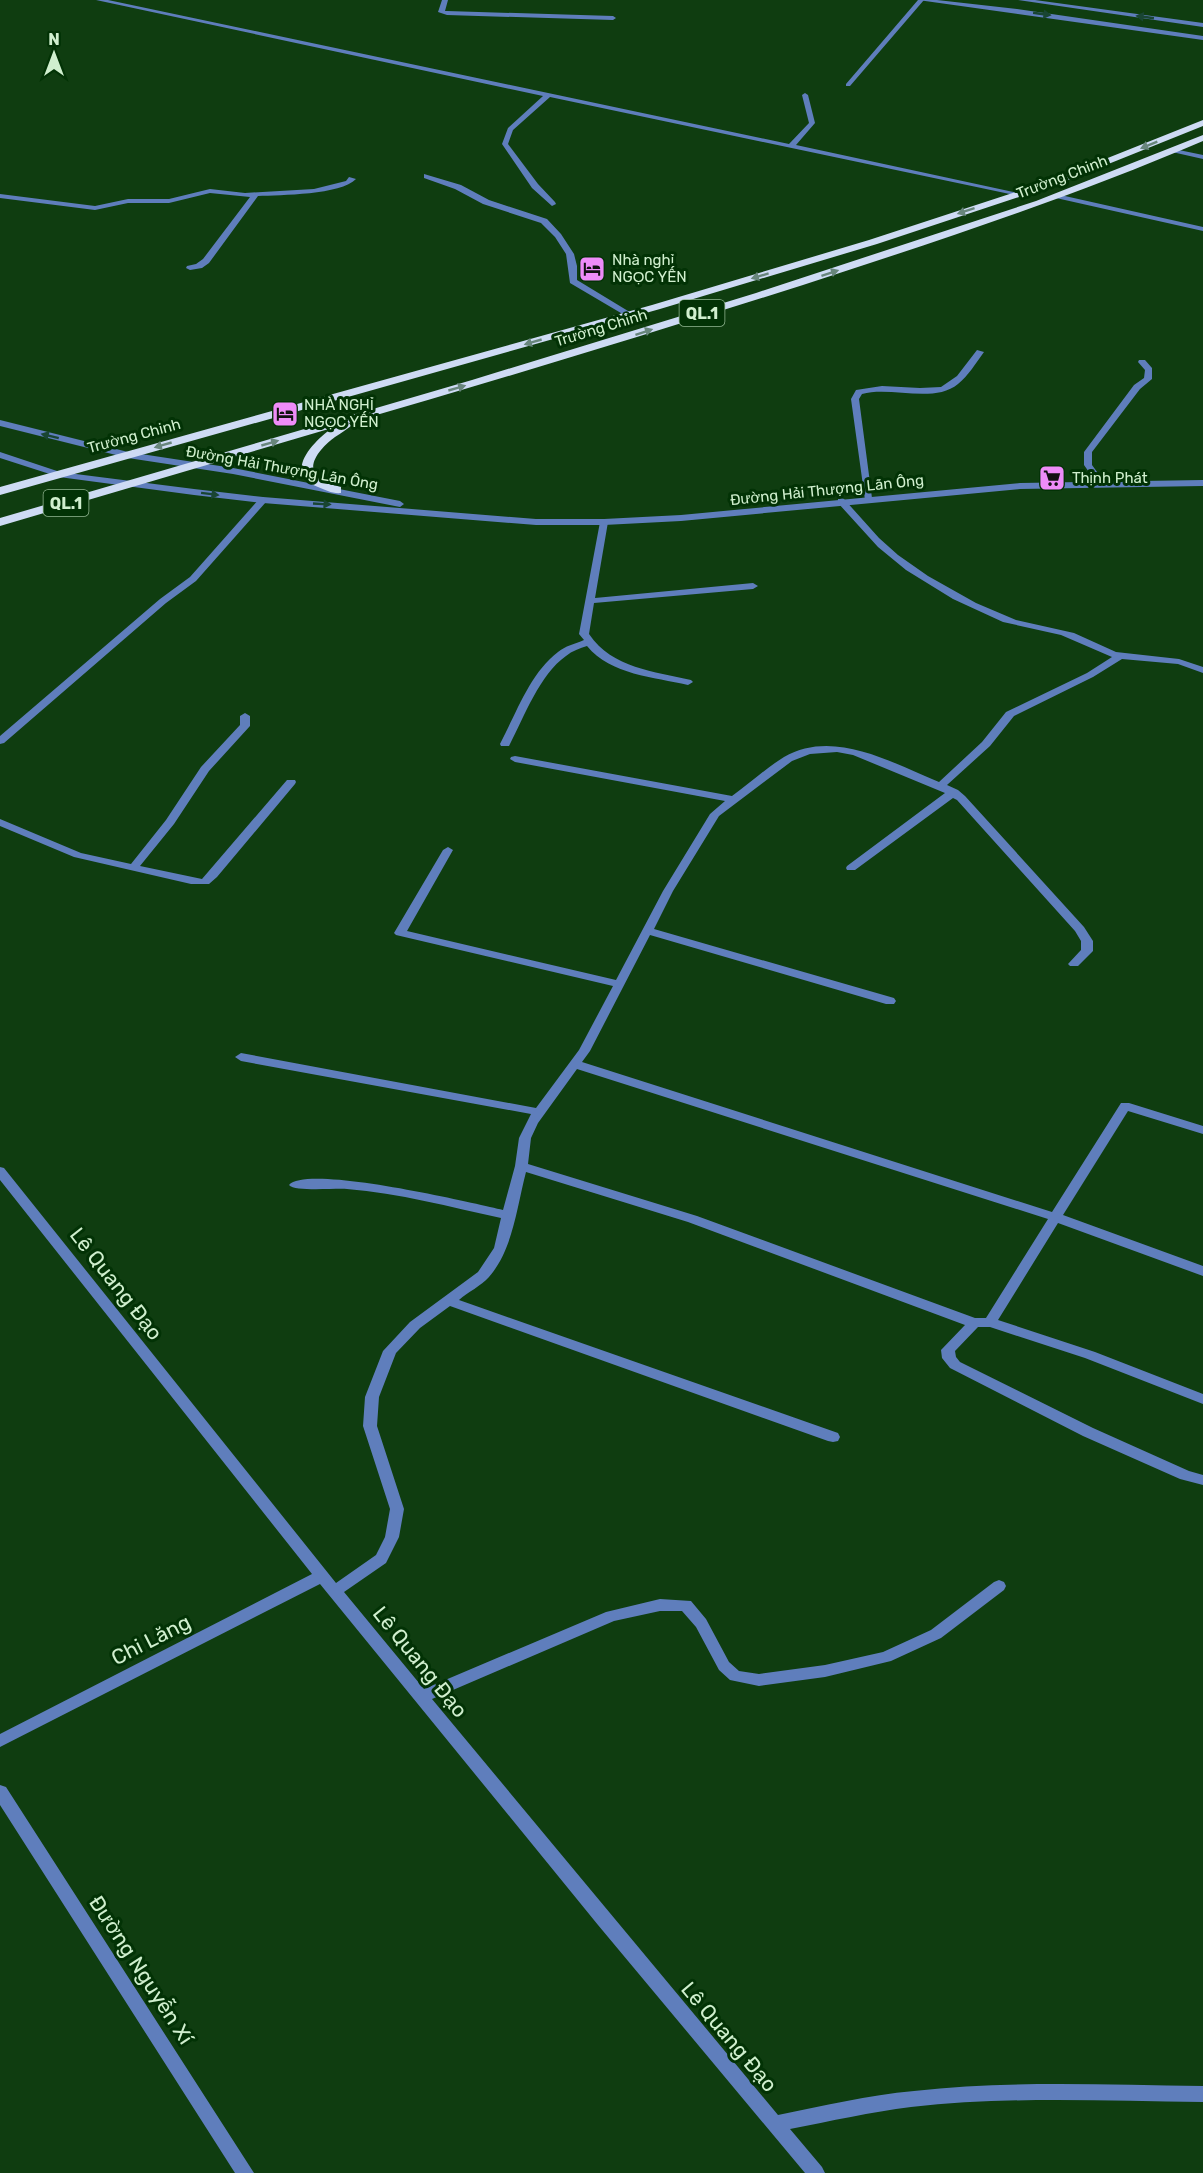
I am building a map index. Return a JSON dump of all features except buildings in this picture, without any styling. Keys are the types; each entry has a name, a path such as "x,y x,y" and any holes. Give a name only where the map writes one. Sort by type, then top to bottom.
{"highway":[{"name":"Trường Chinh","path":"0,491 629,314 873,242 1101,165 1203,123"},
{"name":"Trường Chinh","path":"0,522 613,342 972,228 1203,138"},
{"path":"337,490 315,481 309,473 309,459 318,444 336,430 380,411"}],"street":[{"path":"99,0 1019,194"},
{"path":"445,0 441,12 447,13 613,18"},
{"path":"848,85 921,0 1017,11 1203,38"},
{"path":"1021,0 1203,25"},
{"path":"548,95 510,129 505,144 535,186 552,204"},
{"path":"791,146 812,123 805,95"},
{"path":"1174,151 1203,157"},
{"path":"427,176 458,187 486,202 544,221 569,252 573,265 573,281 629,314"},
{"path":"0,196 86,208 128,201 168,201 210,191 255,195 332,188 348,183 352,179"},
{"path":"190,268 206,261 255,195"},
{"path":"1059,196 1203,228"},
{"path":"868,498 855,399 859,392 874,388 928,390 947,388 955,383 980,352"},
{"path":"1101,483 1088,465 1088,452 1137,387 1148,379 1149,370 1142,362"},
{"name":"Đường Hải Thượng Lãn Ông","path":"0,423 128,455 337,490 454,515"},
{"name":"Đường Hải Thượng Lãn Ông","path":"0,455 59,474 263,500 536,522 604,522 681,518 868,498 1020,486 1203,483"},
{"path":"0,741 163,601 193,579 263,500"},
{"path":"841,501 879,543 910,568 950,593 1007,620 1063,633 1120,656 1174,659 1203,670"},
{"path":"604,522 584,628 588,642 616,664 688,682"},
{"path":"589,602 753,586"},
{"path":"505,744 545,672 556,658 567,650 588,642"},
{"path":"940,786 986,744 995,730 1011,714 1090,675 1120,656"},
{"path":"133,868 170,822 218,753 245,726 245,716"},
{"path":"335,1591 381,1559 392,1538 397,1509 370,1426 372,1397 390,1351 415,1325 483,1275 493,1262 500,1248 521,1166 525,1138 538,1112 585,1051 692,850 715,814 788,759 808,750 855,752 940,786 954,792 1080,929 1087,941 1087,951 1074,964"},
{"path":"515,759 734,800"},
{"path":"0,822 58,848 133,868 205,882 291,782"},
{"path":"851,868 954,792"},
{"path":"448,850 400,933 620,984"},
{"path":"648,931 890,1001"},
{"path":"240,1057 538,1112"},
{"path":"575,1064 1057,1218 1203,1271"},
{"path":"990,1322 1125,1106 1203,1130"},
{"path":"521,1166 579,1182 781,1249 974,1323 990,1322 1090,1355 1203,1400"},
{"name":"Lê Quang Đạo","path":"0,1171 322,1576 816,2173"},
{"path":"295,1185 324,1183 375,1188 507,1215"},
{"path":"449,1301 833,1437"},
{"path":"974,1323 948,1350 949,1358 955,1365 1088,1432 1185,1475 1203,1480"},
{"name":"Chi Lăng","path":"0,1741 322,1576"},
{"path":"421,1697 611,1616 660,1605 686,1605 701,1623 724,1666 735,1676 759,1680 825,1671 886,1657 936,1634 999,1586"},
{"name":"Đường Nguyễn Xí","path":"0,1792 245,2173"},
{"path":"774,2124 885,2103 931,2097 1054,2092 1203,2094"}],"place":[{"name":"Nhà nghỉ NGỌC YẾN","path":"592,269"},
{"name":"NHÀ NGHỈ NGỌC YẾN","path":"285,414"},
{"name":"Thịnh Phát","path":"1052,478"}]}
